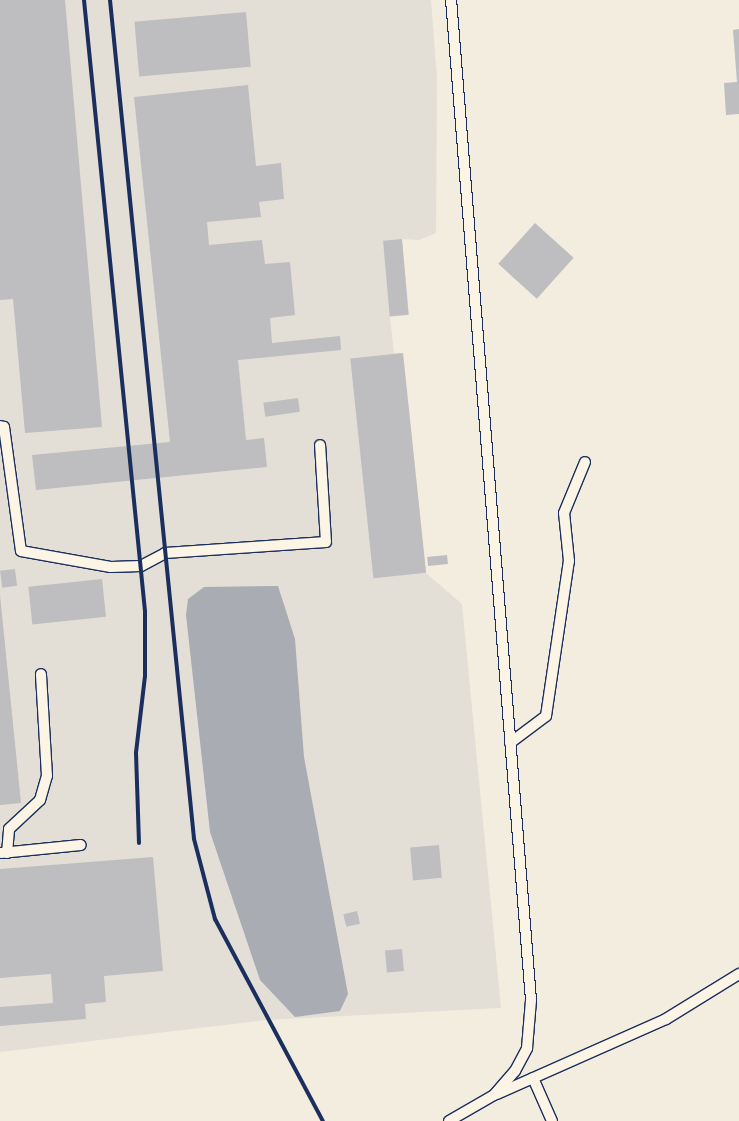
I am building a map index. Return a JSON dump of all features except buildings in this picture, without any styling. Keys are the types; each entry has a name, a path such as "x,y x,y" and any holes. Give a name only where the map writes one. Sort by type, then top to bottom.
{"lane":[{"path":"451,0 532,1000 527,1048 494,1095"},
{"path":"0,426 4,427 21,551 111,567 140,566 165,553 326,542 320,445"},
{"path":"510,743 546,716 569,561 564,513 585,462"},
{"path":"41,674 47,776 40,800 9,828 3,853 81,845"},
{"path":"450,1121 494,1095 666,1019 739,974"},
{"path":"533,1078 552,1121"}],"shaded area":[{"path":"0,0 431,0 437,78 436,233 419,240 402,239 409,315 390,317 394,353 403,353 426,573 462,604 501,1008 266,1020 0,1052"},
{"path":"278,586 295,639 304,757 348,994 340,1011 295,1017 260,980 210,832 186,615 188,599 204,587"}],"railway":[{"path":"84,0 145,611 145,676 136,753 139,843"},
{"path":"110,0 194,839 215,919 323,1121"}]}
